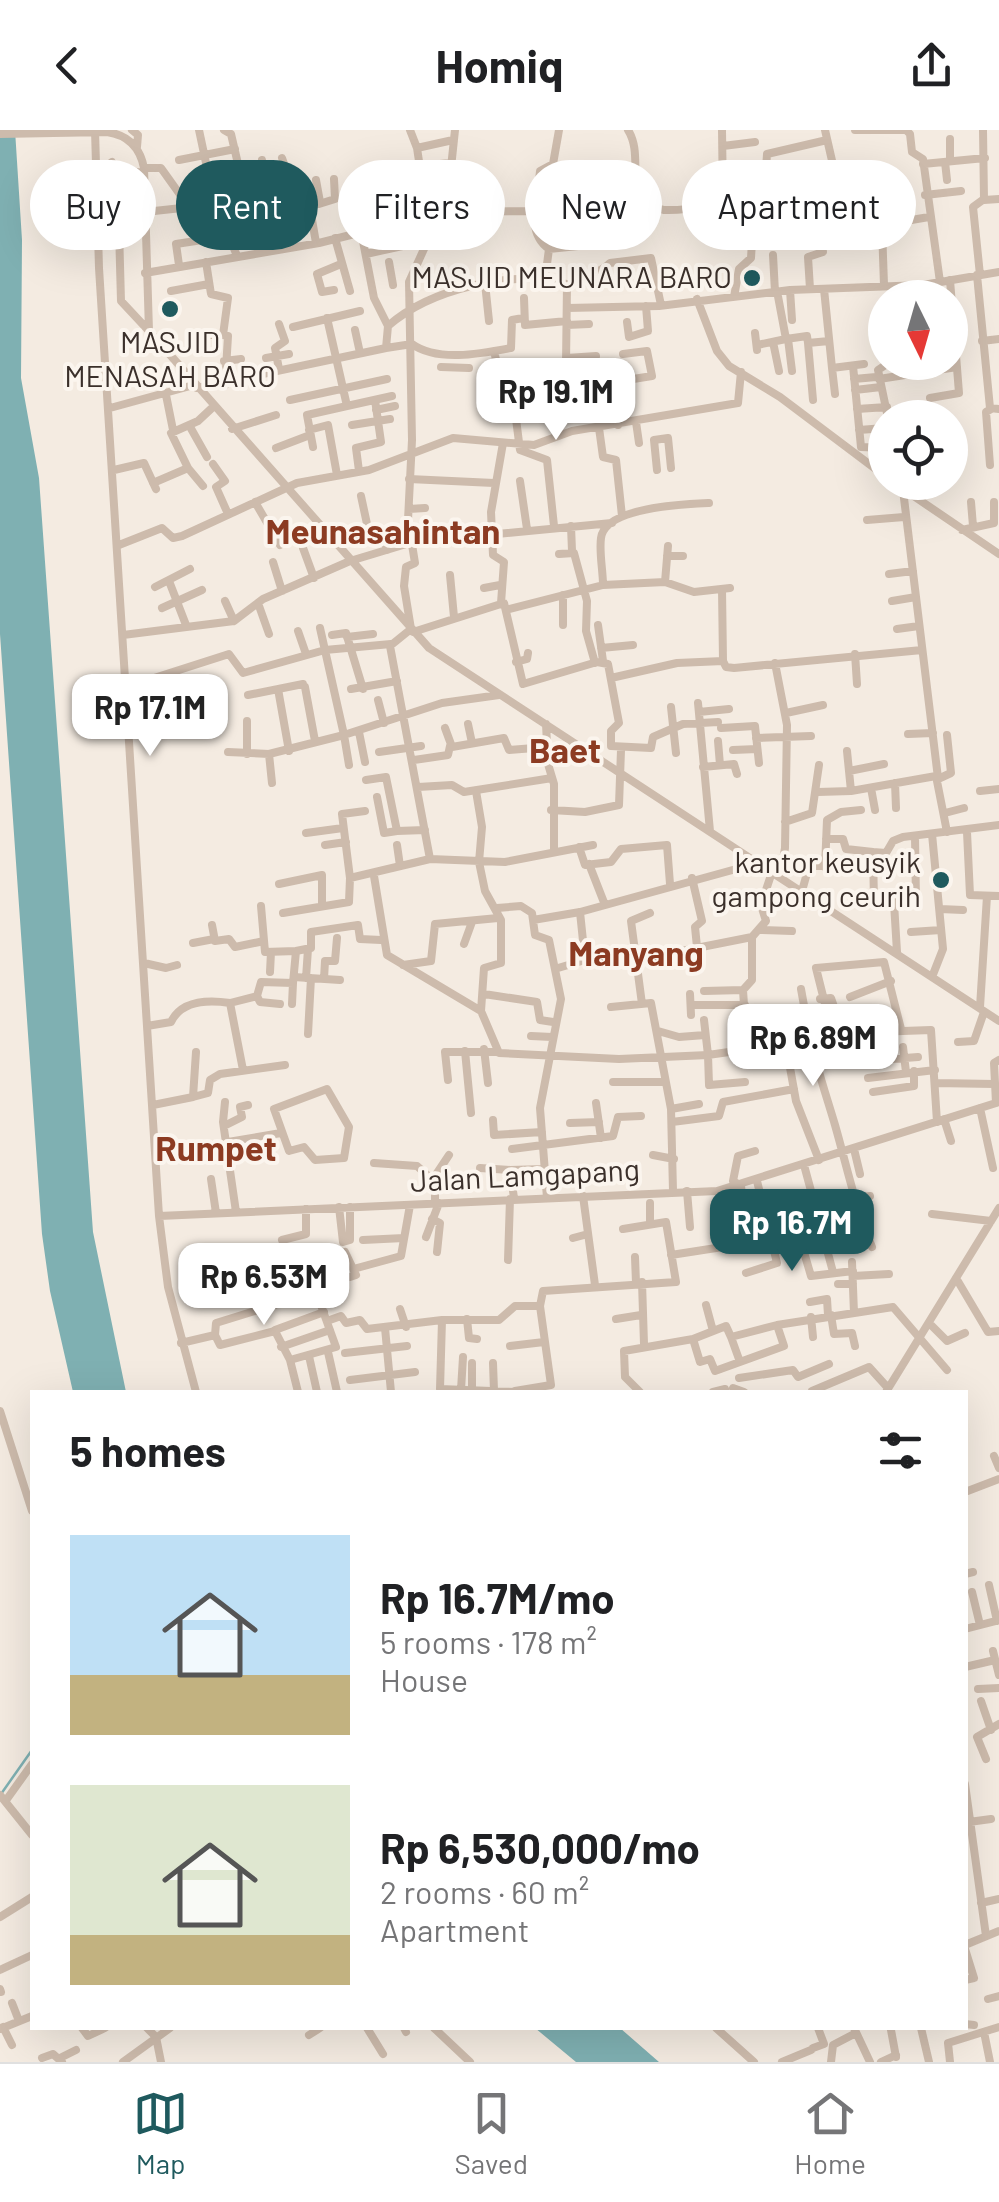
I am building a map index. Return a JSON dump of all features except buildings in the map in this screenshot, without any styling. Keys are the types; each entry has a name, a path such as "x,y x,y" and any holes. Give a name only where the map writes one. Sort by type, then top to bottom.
{"street":[{"path":"132,130 138,134 141,160"},
{"path":"199,130 213,196 236,256"},
{"path":"224,130 231,134 240,160"},
{"path":"410,130 419,160"},
{"path":"554,160 559,130"},
{"path":"628,130 634,139 638,198 666,209 682,207"},
{"path":"722,130 723,160"},
{"path":"855,130 909,131 912,152 922,156 928,217 945,280"},
{"path":"982,130 984,200"},
{"path":"0,134 95,131 122,135 137,148"},
{"path":"95,131 159,1216 181,1342 195,1390"},
{"path":"417,148 454,135 452,160"},
{"path":"767,160 768,152 826,135 833,160"},
{"path":"947,180 950,139"},
{"path":"723,146 755,142"},
{"path":"179,160 234,148"},
{"path":"923,164 984,158"},
{"path":"156,169 162,168 176,189"},
{"path":"318,205 335,200 334,180"},
{"path":"925,195 961,191"},
{"path":"990,465 986,411 995,409 984,364 973,208 984,200 999,199"},
{"path":"916,219 928,217"},
{"path":"179,265 176,244 226,237 236,256"},
{"path":"318,242 338,237"},
{"path":"335,238 350,292"},
{"path":"120,250 122,301 284,488 412,630 446,661 897,952 999,1023"},
{"path":"145,250 150,331"},
{"path":"145,273 272,250"},
{"path":"365,250 374,298 388,326 386,348"},
{"path":"366,254 384,250"},
{"path":"412,630 403,576 406,567 415,563 409,480 412,344 408,282 424,250"},
{"path":"545,279 549,250"},
{"path":"734,298 739,270 750,260 750,250"},
{"path":"810,289 808,257 823,250"},
{"path":"880,250 886,280"},
{"path":"772,255 792,371"},
{"path":"570,378 566,361 568,286 580,276 604,272 610,263 651,258 662,305"},
{"path":"206,262 213,297 227,297 225,385"},
{"path":"334,290 322,292 316,275 341,264"},
{"path":"370,275 390,267 393,285"},
{"path":"951,280 999,272"},
{"path":"388,326 421,301 486,283 545,279 568,286"},
{"path":"486,283 489,321"},
{"path":"171,291 209,284"},
{"path":"567,308 662,305 790,290 868,286"},
{"path":"824,289 834,394"},
{"path":"790,290 792,320"},
{"path":"524,298 523,318 529,326 589,324"},
{"path":"700,299 717,351 868,464"},
{"path":"630,337 648,331 646,306"},
{"path":"292,327 360,311"},
{"path":"214,315 226,315"},
{"path":"327,318 347,406"},
{"path":"412,344 422,354 441,356 494,352 512,346 512,320 523,318"},
{"path":"626,322 635,352"},
{"path":"279,324 285,341 275,348 279,369"},
{"path":"806,325 813,400"},
{"path":"355,330 360,354"},
{"path":"755,332 757,348 787,339 829,341"},
{"path":"205,335 227,333"},
{"path":"982,341 999,339"},
{"path":"773,342 779,370"},
{"path":"110,408 195,386 225,385 279,369 412,344"},
{"path":"622,354 647,350 654,376 627,380"},
{"path":"494,352 497,364"},
{"path":"266,358 289,354"},
{"path":"441,356 441,378"},
{"path":"497,364 534,366 596,356"},
{"path":"224,361 241,359"},
{"path":"984,364 999,362"},
{"path":"486,396 488,376 497,364"},
{"path":"832,368 864,364"},
{"path":"534,366 531,378 517,386 520,446 526,456 547,460 554,526"},
{"path":"853,366 859,430 864,449 868,449"},
{"path":"440,367 469,368"},
{"path":"614,367 618,425"},
{"path":"119,545 162,528 176,538 284,488 385,465 453,438 520,446 738,403 741,372"},
{"path":"290,400 387,379"},
{"path":"854,379 879,381"},
{"path":"855,390 884,380"},
{"path":"930,398 958,395 957,380"},
{"path":"879,381 886,400"},
{"path":"988,392 999,391"},
{"path":"166,396 172,436 188,468 203,486"},
{"path":"376,405 392,396"},
{"path":"376,405 385,465"},
{"path":"313,446 307,415 347,406 395,406"},
{"path":"174,430 189,425 213,407"},
{"path":"857,410 868,409"},
{"path":"232,428 276,416"},
{"path":"352,424 390,418"},
{"path":"657,419 660,440"},
{"path":"636,422 637,444"},
{"path":"189,425 226,482 216,487 228,514"},
{"path":"276,448 328,425 337,475"},
{"path":"599,428 603,457 616,460 622,516"},
{"path":"859,430 868,429"},
{"path":"658,470 654,440 668,438 672,468"},
{"path":"358,472 356,448 382,442"},
{"path":"503,442 494,482 490,534 493,554 504,562 500,585 523,684 521,709"},
{"path":"114,470 144,463 155,486 188,468"},
{"path":"409,480 494,482"},
{"path":"520,480 527,529"},
{"path":"361,496 370,538 383,537 387,550"},
{"path":"903,500 947,832"},
{"path":"918,500 999,554"},
{"path":"255,502 280,545"},
{"path":"604,586 601,538 612,523 622,516 709,502"},
{"path":"971,502 973,526"},
{"path":"962,530 994,523 994,502"},
{"path":"410,509 426,508"},
{"path":"354,518 366,515"},
{"path":"867,520 904,517"},
{"path":"123,635 234,622 282,591 350,561 413,542 612,523"},
{"path":"571,526 572,551 589,614 586,630 599,662"},
{"path":"665,582 668,546"},
{"path":"303,548 314,578"},
{"path":"559,554 572,551"},
{"path":"667,556 683,556"},
{"path":"273,562 282,591"},
{"path":"155,587 190,570"},
{"path":"889,574 913,572"},
{"path":"450,575 454,617"},
{"path":"169,581 186,625"},
{"path":"348,642 391,644 412,630 454,617 604,586 665,582 694,592 726,589 723,661"},
{"path":"484,588 500,585"},
{"path":"162,608 202,590"},
{"path":"563,595 563,625"},
{"path":"892,601 916,597"},
{"path":"225,600 234,622"},
{"path":"258,603 269,634"},
{"path":"598,626 599,662"},
{"path":"897,629 934,626"},
{"path":"320,628 349,765"},
{"path":"298,630 306,654"},
{"path":"332,635 346,633 363,688"},
{"path":"126,687 230,654 243,673 372,634"},
{"path":"391,644 405,715 416,746 414,760 430,860"},
{"path":"601,648 633,645"},
{"path":"611,678 677,662 723,661 730,668 922,650"},
{"path":"516,662 527,659 528,653"},
{"path":"855,654 857,684"},
{"path":"523,684 599,662 609,666 619,723 611,731 611,746 621,750 652,748 653,738 673,728 699,723 755,726 759,762"},
{"path":"558,968 618,952 635,957 752,937 762,930 766,919 761,906 776,874 785,822 786,713 775,663"},
{"path":"351,689 397,680"},
{"path":"248,695 304,685 315,741"},
{"path":"278,689 288,751"},
{"path":"228,752 288,751 442,703 499,695"},
{"path":"378,700 384,723"},
{"path":"786,713 823,705"},
{"path":"671,708 676,753"},
{"path":"710,831 698,708 729,708"},
{"path":"247,721 247,754"},
{"path":"468,724 472,743"},
{"path":"546,724 554,850"},
{"path":"414,760 448,755 445,728"},
{"path":"359,732 365,762"},
{"path":"908,734 933,733"},
{"path":"818,792 872,788 951,773 947,735"},
{"path":"756,738 810,736"},
{"path":"450,746 504,738 509,750 546,747"},
{"path":"718,741 720,765"},
{"path":"379,752 416,746"},
{"path":"733,750 757,749"},
{"path":"551,810 585,812 617,807 621,750"},
{"path":"847,751 851,791"},
{"path":"269,754 272,784"},
{"path":"849,770 884,764"},
{"path":"702,767 735,765 737,774"},
{"path":"785,822 812,813 818,792 818,765"},
{"path":"366,780 386,777 397,831"},
{"path":"418,787 452,785 459,792 476,792 552,778"},
{"path":"895,784 896,808"},
{"path":"872,788 875,810"},
{"path":"980,792 999,789"},
{"path":"476,792 482,827 479,862 484,891 497,913 500,964 484,968 481,1012 497,1052"},
{"path":"836,793 838,814"},
{"path":"377,797 384,834 425,830"},
{"path":"945,813 964,808"},
{"path":"825,867 827,820 861,810"},
{"path":"283,913 349,902 342,814 366,811"},
{"path":"826,839 843,839 846,849 886,853 893,840 999,825"},
{"path":"306,833 344,828"},
{"path":"332,829 330,844 346,842"},
{"path":"967,832 970,895 999,896"},
{"path":"932,834 942,952 932,977"},
{"path":"873,852 873,902 916,902 915,836"},
{"path":"397,845 400,866"},
{"path":"350,878 374,876 379,870 430,860 506,862 594,845"},
{"path":"579,847 582,864 589,864 610,862 622,849 666,845 670,884"},
{"path":"533,920 580,912 670,884 758,863"},
{"path":"589,864 604,905"},
{"path":"916,866 934,865"},
{"path":"802,891 808,868 873,866"},
{"path":"279,884 322,875 322,906"},
{"path":"374,876 387,955 481,1012"},
{"path":"692,878 702,921 695,927 697,947"},
{"path":"958,1042 974,1040 982,1010 987,896"},
{"path":"627,899 642,1004"},
{"path":"894,903 897,952"},
{"path":"262,906 265,952 324,949"},
{"path":"403,965 432,960 435,924 472,922 521,906 532,912 535,934 550,940 561,999 553,1022 552,1054 541,1097 547,1198"},
{"path":"940,909 963,910"},
{"path":"580,912 585,960"},
{"path":"632,918 650,913"},
{"path":"464,944 472,922"},
{"path":"212,925 214,939"},
{"path":"308,1034 312,932 362,925 361,940 382,940"},
{"path":"762,930 792,931"},
{"path":"912,932 941,930"},
{"path":"714,1016 707,992 743,990 754,978 752,937"},
{"path":"324,979 325,960 336,961 337,938"},
{"path":"193,943 234,940 235,947 264,941"},
{"path":"292,1004 296,951"},
{"path":"270,972 271,952"},
{"path":"841,1025 846,1050 838,1056 820,999 818,967 884,962 901,1029"},
{"path":"144,963 178,965"},
{"path":"986,963 999,966"},
{"path":"280,1004 260,1002 257,996 261,982 340,980"},
{"path":"850,998 891,981"},
{"path":"801,989 816,1072 872,1247"},
{"path":"743,990 750,1043 757,1048 762,1065"},
{"path":"484,994 537,1002 540,1020 553,1022"},
{"path":"690,994 691,1016"},
{"path":"147,1026 169,1023 177,1011 208,999 230,1004 257,996"},
{"path":"820,999 831,998 837,1015"},
{"path":"611,1007 651,1003 672,1122 674,1190"},
{"path":"230,1004 243,1070"},
{"path":"691,1005 745,1004"},
{"path":"704,1020 710,1085 745,1082"},
{"path":"747,1020 807,1022"},
{"path":"782,1023 799,1112 819,1160"},
{"path":"875,1032 931,1030 940,1121 951,1141"},
{"path":"658,1032 680,1036 706,1034"},
{"path":"531,1036 552,1037"},
{"path":"873,1092 914,1086 903,1046"},
{"path":"448,1080 445,1052 484,1049 662,1057 757,1048"},
{"path":"484,1049 488,1083"},
{"path":"465,1050 471,1113"},
{"path":"194,1097 196,1052"},
{"path":"892,1059 918,1057"},
{"path":"998,1102 994,1063 999,1060"},
{"path":"154,1105 208,1093 214,1076 285,1064"},
{"path":"868,1078 935,1070"},
{"path":"614,1082 666,1082"},
{"path":"935,1082 994,1084"},
{"path":"327,1089 349,1129 343,1159 314,1160 304,1148 288,1151 281,1133 274,1109 327,1089"},
{"path":"672,1122 719,1116 723,1102 794,1089"},
{"path":"225,1102 224,1126 236,1212"},
{"name":"Jalan Lamgapang","path":"159,1216 688,1192 740,1186 998,1102"},
{"path":"596,1103 601,1138"},
{"path":"670,1109 699,1104"},
{"path":"224,1126 242,1117 240,1107 248,1105"},
{"path":"799,1112 810,1106"},
{"path":"980,1108 994,1168"},
{"path":"512,1149 614,1136 618,1117 641,1116"},
{"path":"493,1120 494,1135 542,1132"},
{"path":"570,1123 599,1122"},
{"path":"156,1154 228,1146 281,1133"},
{"path":"854,1149 860,1174"},
{"path":"671,1256 729,1246 725,1223 744,1214 740,1186 733,1181 739,1154 755,1151"},
{"path":"426,1237 437,1203 434,1181 449,1155"},
{"path":"653,1156 674,1160"},
{"path":"374,1162 417,1166 434,1181"},
{"path":"804,1165 833,1272"},
{"path":"480,1168 545,1169"},
{"path":"508,1260 510,1170"},
{"path":"211,1178 216,1213"},
{"path":"757,1181 764,1214 798,1210"},
{"path":"688,1192 690,1227"},
{"path":"583,1196 599,1285"},
{"path":"583,1196 603,1299"},
{"path":"829,1201 870,1196"},
{"path":"650,1203 650,1224"},
{"path":"357,1268 401,1256 410,1204"},
{"path":"339,1207 343,1242 350,1241 350,1207"},
{"path":"812,1390 869,1367 887,1390 999,1208"},
{"path":"300,1298 283,1239 307,1232 306,1209"},
{"path":"834,1221 858,1213"},
{"path":"746,1273 777,1263 768,1214"},
{"path":"932,1214 991,1221"},
{"path":"432,1219 440,1222 437,1252"},
{"path":"527,1390 552,1386 541,1292 676,1282 666,1222 623,1229"},
{"path":"573,1238 591,1229"},
{"path":"798,1232 810,1275 889,1274"},
{"path":"363,1240 404,1238"},
{"path":"229,1292 344,1248 356,1275 350,1277"},
{"path":"262,1261 286,1250"},
{"path":"634,1257 644,1344"},
{"path":"838,1284 853,1273"},
{"path":"853,1273 854,1313"},
{"path":"290,1360 336,1347 310,1275"},
{"path":"227,1278 230,1303"},
{"path":"956,1278 988,1332 999,1331"},
{"path":"334,1281 300,1298 216,1324 215,1336 220,1345 325,1316 341,1316 346,1323 360,1320 367,1329 442,1320 499,1320 515,1306 540,1306"},
{"path":"810,1302 827,1299 834,1334 852,1333 855,1346"},
{"path":"706,1305 713,1331"},
{"path":"731,1337 778,1324 895,1307 910,1332 947,1370"},
{"path":"400,1309 406,1327"},
{"path":"261,1310 290,1360 298,1390"},
{"path":"616,1319 641,1316"},
{"path":"811,1318 813,1338"},
{"path":"467,1319 469,1338 478,1339"},
{"path":"442,1320 439,1389 472,1390 472,1364"},
{"path":"929,1323 948,1342 966,1333"},
{"path":"693,1339 700,1362 710,1359 715,1372 784,1346 778,1324"},
{"path":"638,1390 625,1377 620,1351 644,1344 693,1339 726,1326 739,1364 736,1387 793,1370 798,1377 829,1364"},
{"path":"385,1328 391,1390"},
{"path":"282,1347 330,1330"},
{"path":"181,1342 215,1336"},
{"path":"510,1346 544,1342"},
{"path":"345,1354 407,1346"},
{"path":"328,1352 337,1390"},
{"path":"309,1356 318,1390"},
{"path":"461,1390 463,1357"},
{"path":"493,1363 494,1390"},
{"path":"350,1380 415,1372"},
{"path":"0,1412 30,1506"},
{"path":"994,1456 999,1468"},
{"path":"968,1491 999,1481"},
{"path":"968,1628 998,1620 988,1585"},
{"path":"972,1592 980,1625"},
{"path":"968,1666 994,1656 999,1675"},
{"path":"978,1688 999,1688"},
{"path":"981,1701 999,1738"},
{"path":"986,1760 977,1737 995,1727"},
{"path":"30,1766 4,1798 6,1806 30,1833"},
{"path":"968,1817 990,1818"},
{"path":"968,1823 986,1936"},
{"path":"981,1904 999,1899"},
{"path":"1,1913 29,1900"},
{"path":"968,1945 999,1931"},
{"path":"0,1970 30,1956"},
{"path":"968,1957 974,1978 968,1979"},
{"path":"988,1998 999,1996"},
{"path":"12,2003 19,2021"},
{"path":"12,2045 2,2028 30,2017"},
{"path":"950,2062 947,2044 999,2026"},
{"path":"309,2035 317,2030"},
{"path":"368,2030 383,2054"},
{"path":"438,2030 472,2062"},
{"path":"720,2030 754,2062"},
{"path":"782,2062 824,2044 819,2030"},
{"path":"830,2062 831,2047 856,2030 870,2062"},
{"path":"881,2062 896,2056 891,2030"},
{"path":"922,2030 928,2062"},
{"path":"955,2030 955,2040"},
{"path":"984,2032 990,2062"},
{"path":"119,2062 153,2033 159,2062"},
{"path":"42,2058 67,2055 63,2040"}],"water":[{"path":"0,130 15,130 22,240 21,378 39,478 93,1232 126,1390 73,1390 50,1291 42,1234 0,634"},
{"path":"537,2030 622,2030 659,2062 576,2062"}],"waterway":[{"path":"1,1794 30,1753"}],"place":[{"name":"MASJID MEUNARA BARO","path":"752,278"},
{"name":"MASJID MENASAH BARO","path":"170,309"},
{"name":"kantor keusyik gampong ceurih","path":"941,880"}],"district":[{"name":"Meunasahintan","path":"383,532"},
{"name":"Baet","path":"565,751"},
{"name":"Manyang","path":"636,954"},
{"name":"Rumpet","path":"216,1149"}]}
